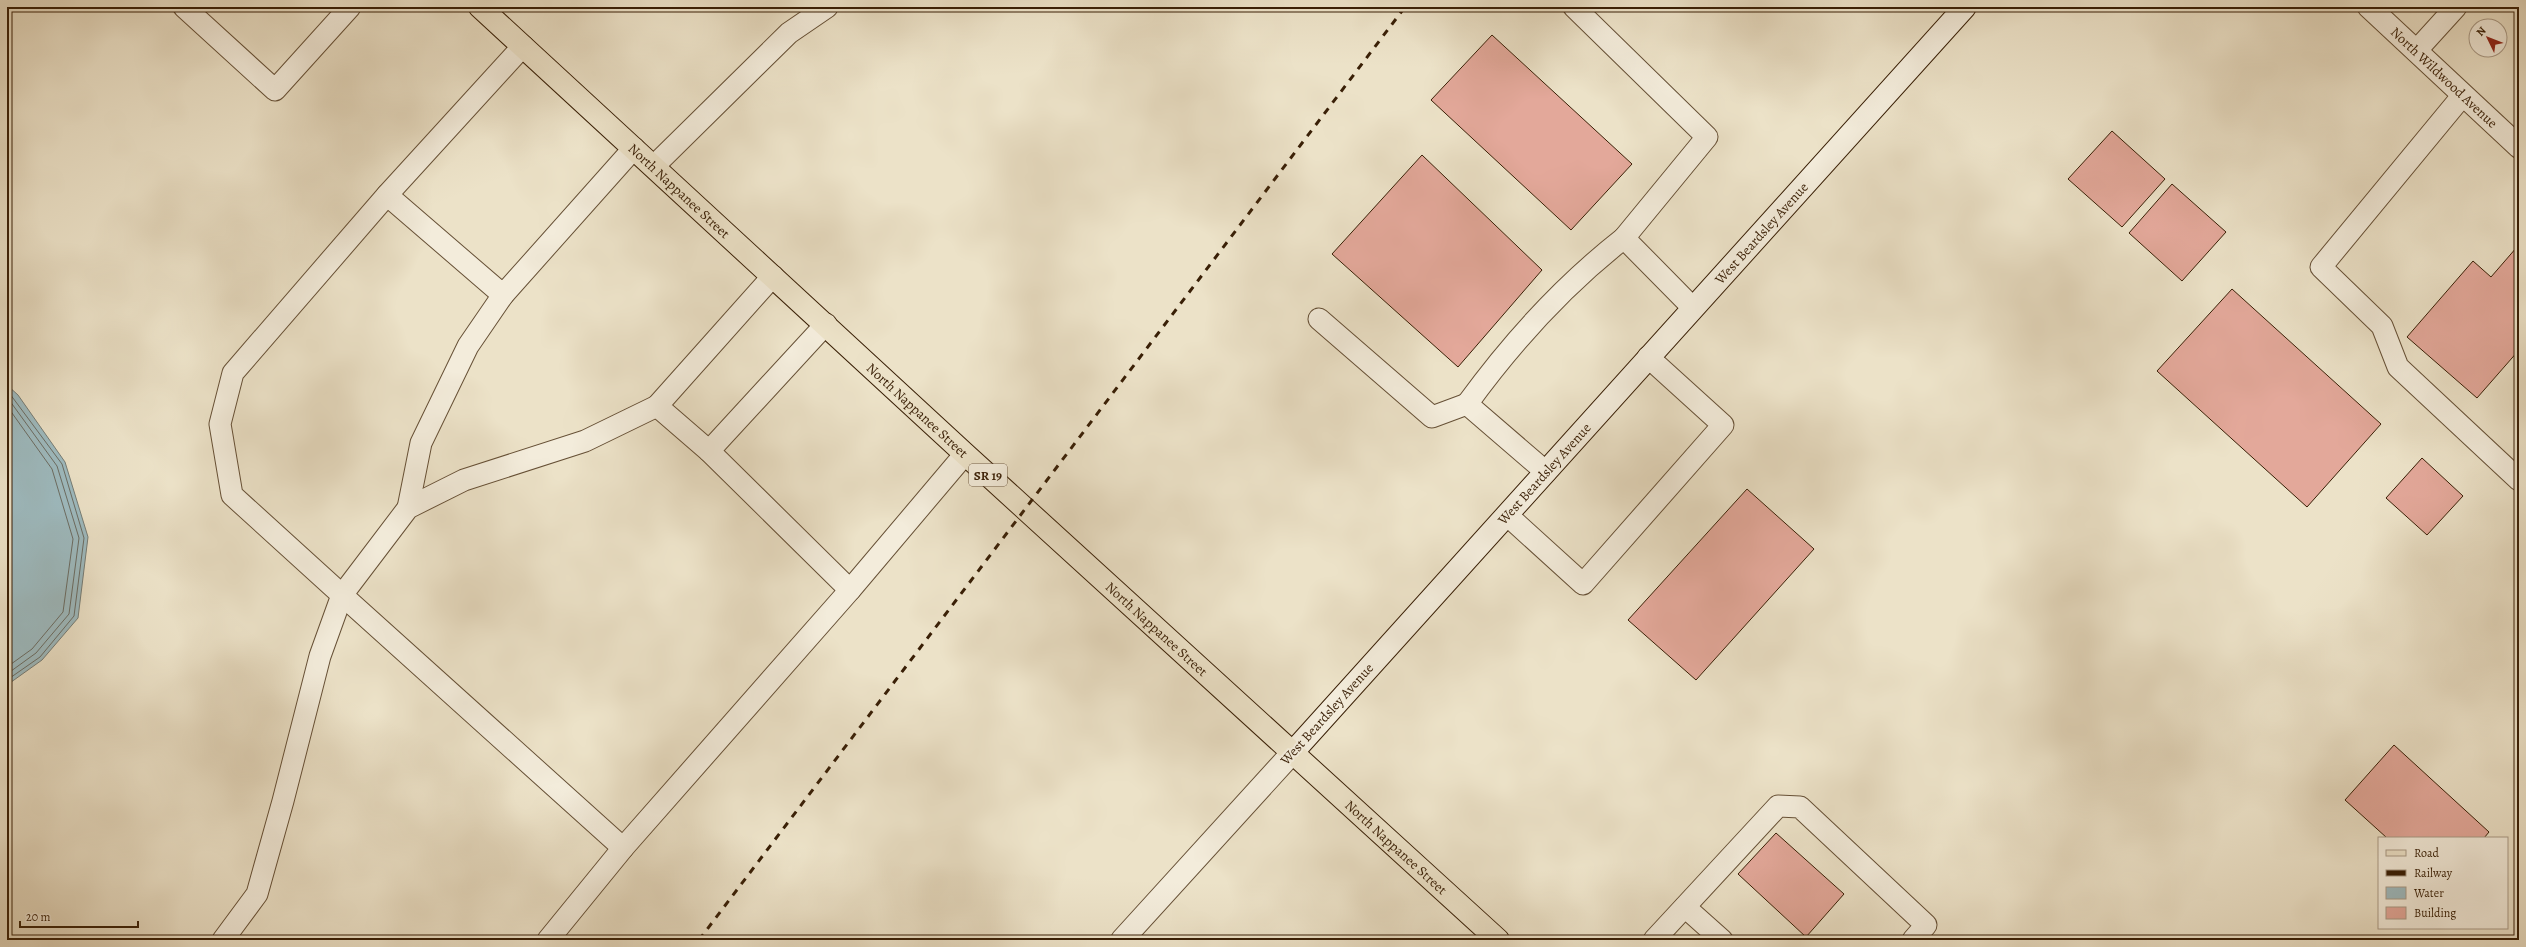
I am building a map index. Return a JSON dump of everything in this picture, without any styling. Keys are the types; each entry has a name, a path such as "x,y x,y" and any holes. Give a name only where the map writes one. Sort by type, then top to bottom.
{"main road":[{"name":"North Nappanee Street","path":"480,7 826,324 965,454 1498,940"},
{"name":"West Beardsley Avenue","path":"1122,940 1965,7"},
{"name":"North Wildwood Avenue","path":"2369,7 2519,147"}],"lane":[{"path":"184,7 275,90 350,7"},
{"path":"654,166 789,33 827,7"},
{"path":"1319,320 1432,417 1467,404 1503,355 1590,264 1624,238 1707,137 1574,7"},
{"path":"2416,50 2456,7"},
{"path":"523,46 387,195 233,373 220,424 232,495 623,848"},
{"path":"2463,95 2321,267 2382,326 2398,367 2519,480"},
{"path":"408,508 420,443 468,346 503,295 634,148"},
{"path":"387,195 503,295"},
{"path":"1624,238 1693,308"},
{"path":"223,940 257,894 283,802 320,656 342,595 408,508 464,480 585,440 657,406 773,276"},
{"path":"709,451 826,324"},
{"path":"1507,515 1583,584 1723,425 1648,357"},
{"path":"1467,404 1546,472"},
{"path":"657,406 709,451 850,590"},
{"path":"548,940 623,848 850,590 965,454"},
{"path":"1654,940 1778,806 1800,807 1926,925 1913,940"},
{"path":"1685,907 1722,940"}],"water":[{"path":"7,385 18,395 65,462 88,537 78,618 42,660 7,685"}],"building":[{"path":"1492,35 1632,164 1571,230 1431,100"},
{"path":"2112,131 2165,179 2122,227 2068,179"},
{"path":"1422,155 1542,270 1458,367 1332,254"},
{"path":"2172,184 2226,232 2182,281 2129,233"},
{"path":"2517,247 2519,249 2519,350 2477,398 2407,337 2473,261 2491,277"},
{"path":"2232,289 2381,424 2307,507 2157,371"},
{"path":"2422,458 2463,496 2427,535 2386,498"},
{"path":"1747,489 1814,549 1696,680 1628,620"},
{"path":"2394,745 2489,832 2485,837 2386,837 2345,800"},
{"path":"1776,833 1844,894 1806,937 1738,874"}],"railway":[{"path":"699,940 1405,7"}]}
